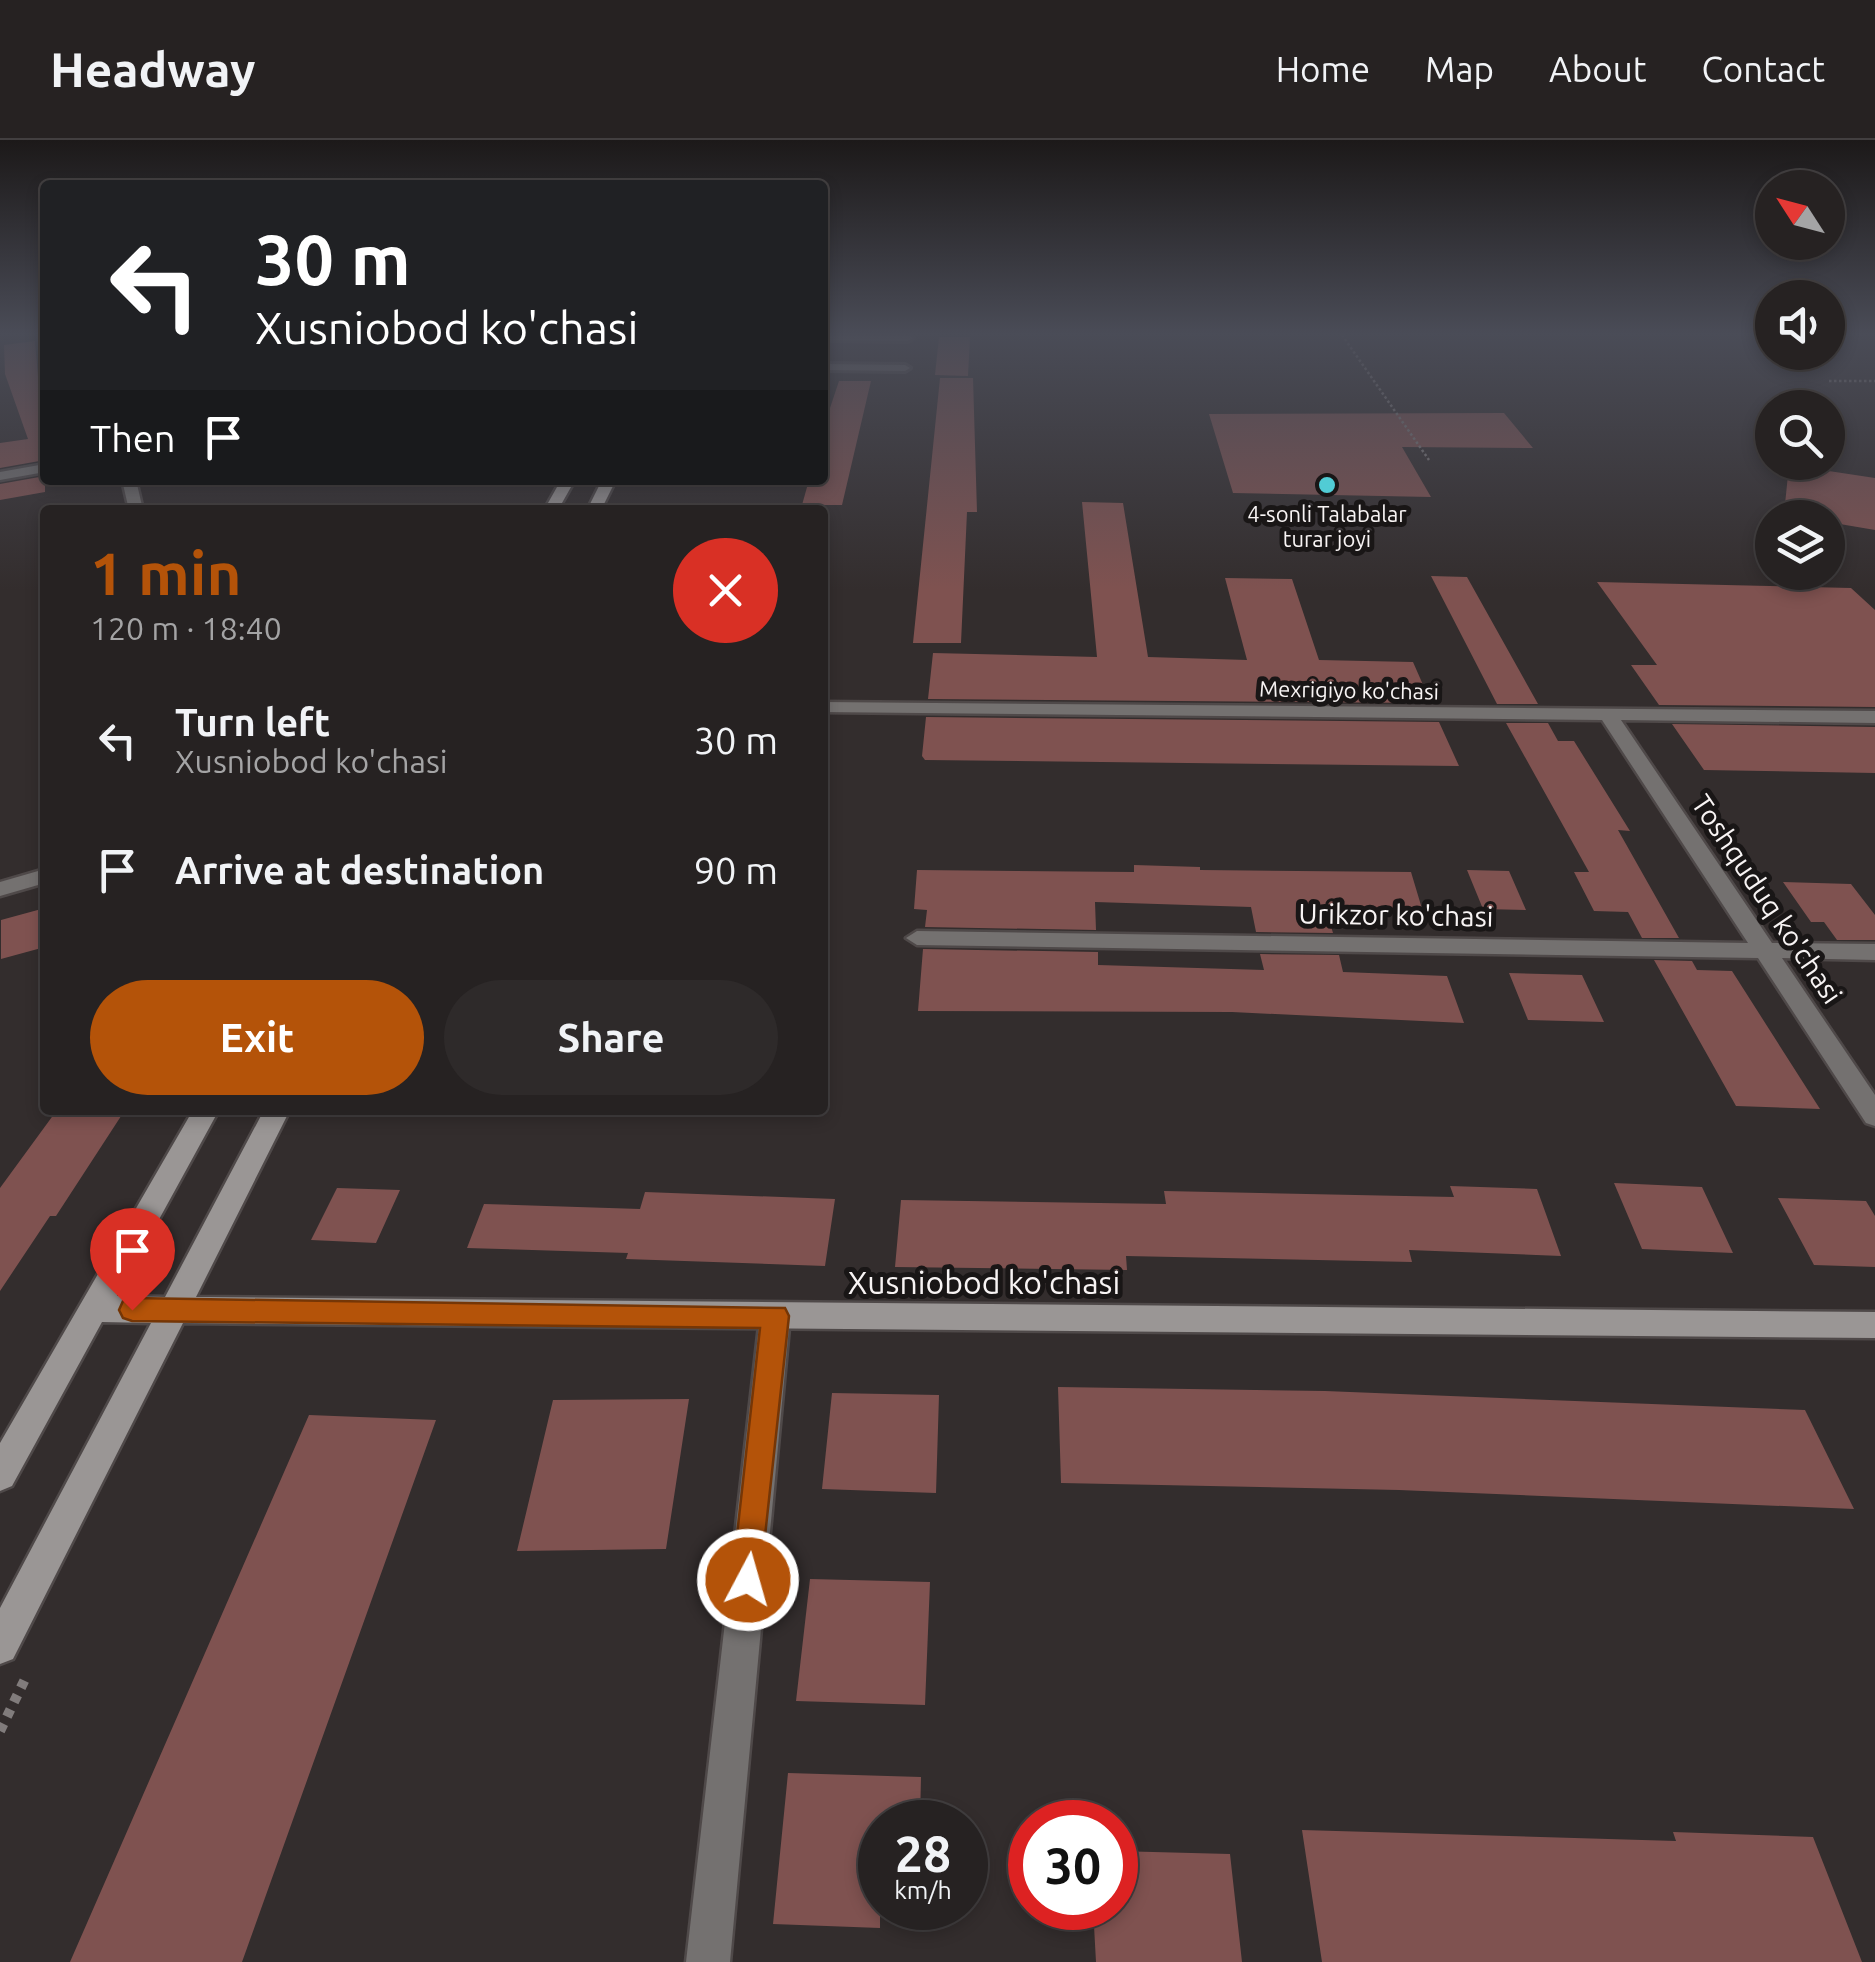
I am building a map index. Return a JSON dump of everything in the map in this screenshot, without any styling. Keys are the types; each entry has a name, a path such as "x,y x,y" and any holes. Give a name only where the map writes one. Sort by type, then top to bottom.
{"street":[{"path":"0,476 40,469"},
{"name":"Mexrigiyo ko'chasi","path":"828,707 1875,716"},
{"name":"Toshquduq ko'chasi","path":"1608,716 1875,1116"},
{"path":"0,889 40,877"},
{"name":"Urikzor ko'chasi","path":"917,938 1875,952"},
{"path":"0,1475 203,1115"},
{"path":"0,1646 274,1115"},
{"name":"Xusniobod ko'chasi","path":"94,1309 1875,1325"},
{"path":"708,1962 775,1316"}],"path":[{"path":"1402,420 1430,460"}],"building":[{"path":"21,420 40,420 40,461 0,468 0,443 28,439"},
{"path":"828,420 862,420 842,505 802,505 808,485 828,485"},
{"path":"936,420 974,420 977,512 967,512 961,643 913,643"},
{"path":"1211,420 1510,420 1533,448 1402,447 1431,497 1233,493"},
{"path":"1845,473 1875,478 1875,530 1845,525 1845,500 1785,500 1787,480 1845,480"},
{"path":"40,477 45,492 0,500 0,484"},
{"path":"1082,502 1123,503 1148,657 1247,660 1225,578 1292,579 1319,660 1413,662 1431,703 928,699 933,653 1097,657"},
{"path":"1431,576 1467,577 1538,704 1497,704"},
{"path":"1597,582 1755,586 1755,590 1851,588 1875,610 1875,707 1659,705 1631,665 1657,665"},
{"path":"926,717 1439,722 1459,766 925,760 922,756"},
{"path":"1506,723 1548,723 1558,741 1574,741 1630,831 1618,830 1679,938 1642,938 1628,912 1594,911 1574,872 1589,872"},
{"path":"1672,724 1875,727 1875,773 1704,770"},
{"path":"1134,865 1200,870 1411,872 1423,912 1326,909 1333,933 1256,932 1251,907 1095,902 1096,930 925,927 927,910 914,909 917,870 1134,872"},
{"path":"1467,870 1509,871 1526,910 1483,909"},
{"path":"1783,882 1851,884 1875,915 1875,940 1837,940 1824,922 1811,922"},
{"path":"40,909 40,948 1,959 1,920"},
{"path":"923,949 1098,952 1098,965 1264,970 1260,954 1339,955 1343,972 1447,976 1464,1023 1232,1012 918,1011"},
{"path":"1654,960 1692,961 1697,970 1732,971 1820,1109 1736,1106"},
{"path":"1509,973 1582,975 1604,1022 1528,1020"},
{"path":"53,1115 122,1115 56,1216 50,1216 0,1291 0,1188"},
{"path":"1614,1183 1702,1187 1733,1253 1642,1249"},
{"path":"1450,1186 1537,1189 1561,1256 1409,1250 1412,1262 1126,1256 1127,1270 895,1267 901,1200 1166,1204 1164,1191 1454,1197"},
{"path":"337,1188 400,1190 376,1243 311,1240"},
{"path":"645,1192 835,1199 825,1266 626,1259 628,1253 467,1248 484,1204 640,1209"},
{"path":"1778,1198 1866,1201 1875,1216 1875,1267 1814,1265"},
{"path":"1058,1387 1325,1391 1805,1410 1854,1509 1399,1490 1061,1483"},
{"path":"832,1393 939,1395 936,1493 822,1489"},
{"path":"689,1399 666,1549 517,1551 553,1400"},
{"path":"309,1415 436,1420 242,1962 70,1962"},
{"path":"810,1579 930,1582 925,1705 796,1701"},
{"path":"788,1773 921,1777 920,1800 858,1800 858,1927 773,1924"},
{"path":"1302,1830 1676,1841 1673,1832 1813,1837 1862,1962 1322,1962"},
{"path":"1138,1852 1230,1854 1242,1962 1096,1962 1094,1930 1138,1930"}],"place":[{"name":"4-sonli Talabalar turar joyi","path":"1327,485"}],"route":[{"path":"132,1310 775,1316 748,1580"}]}
